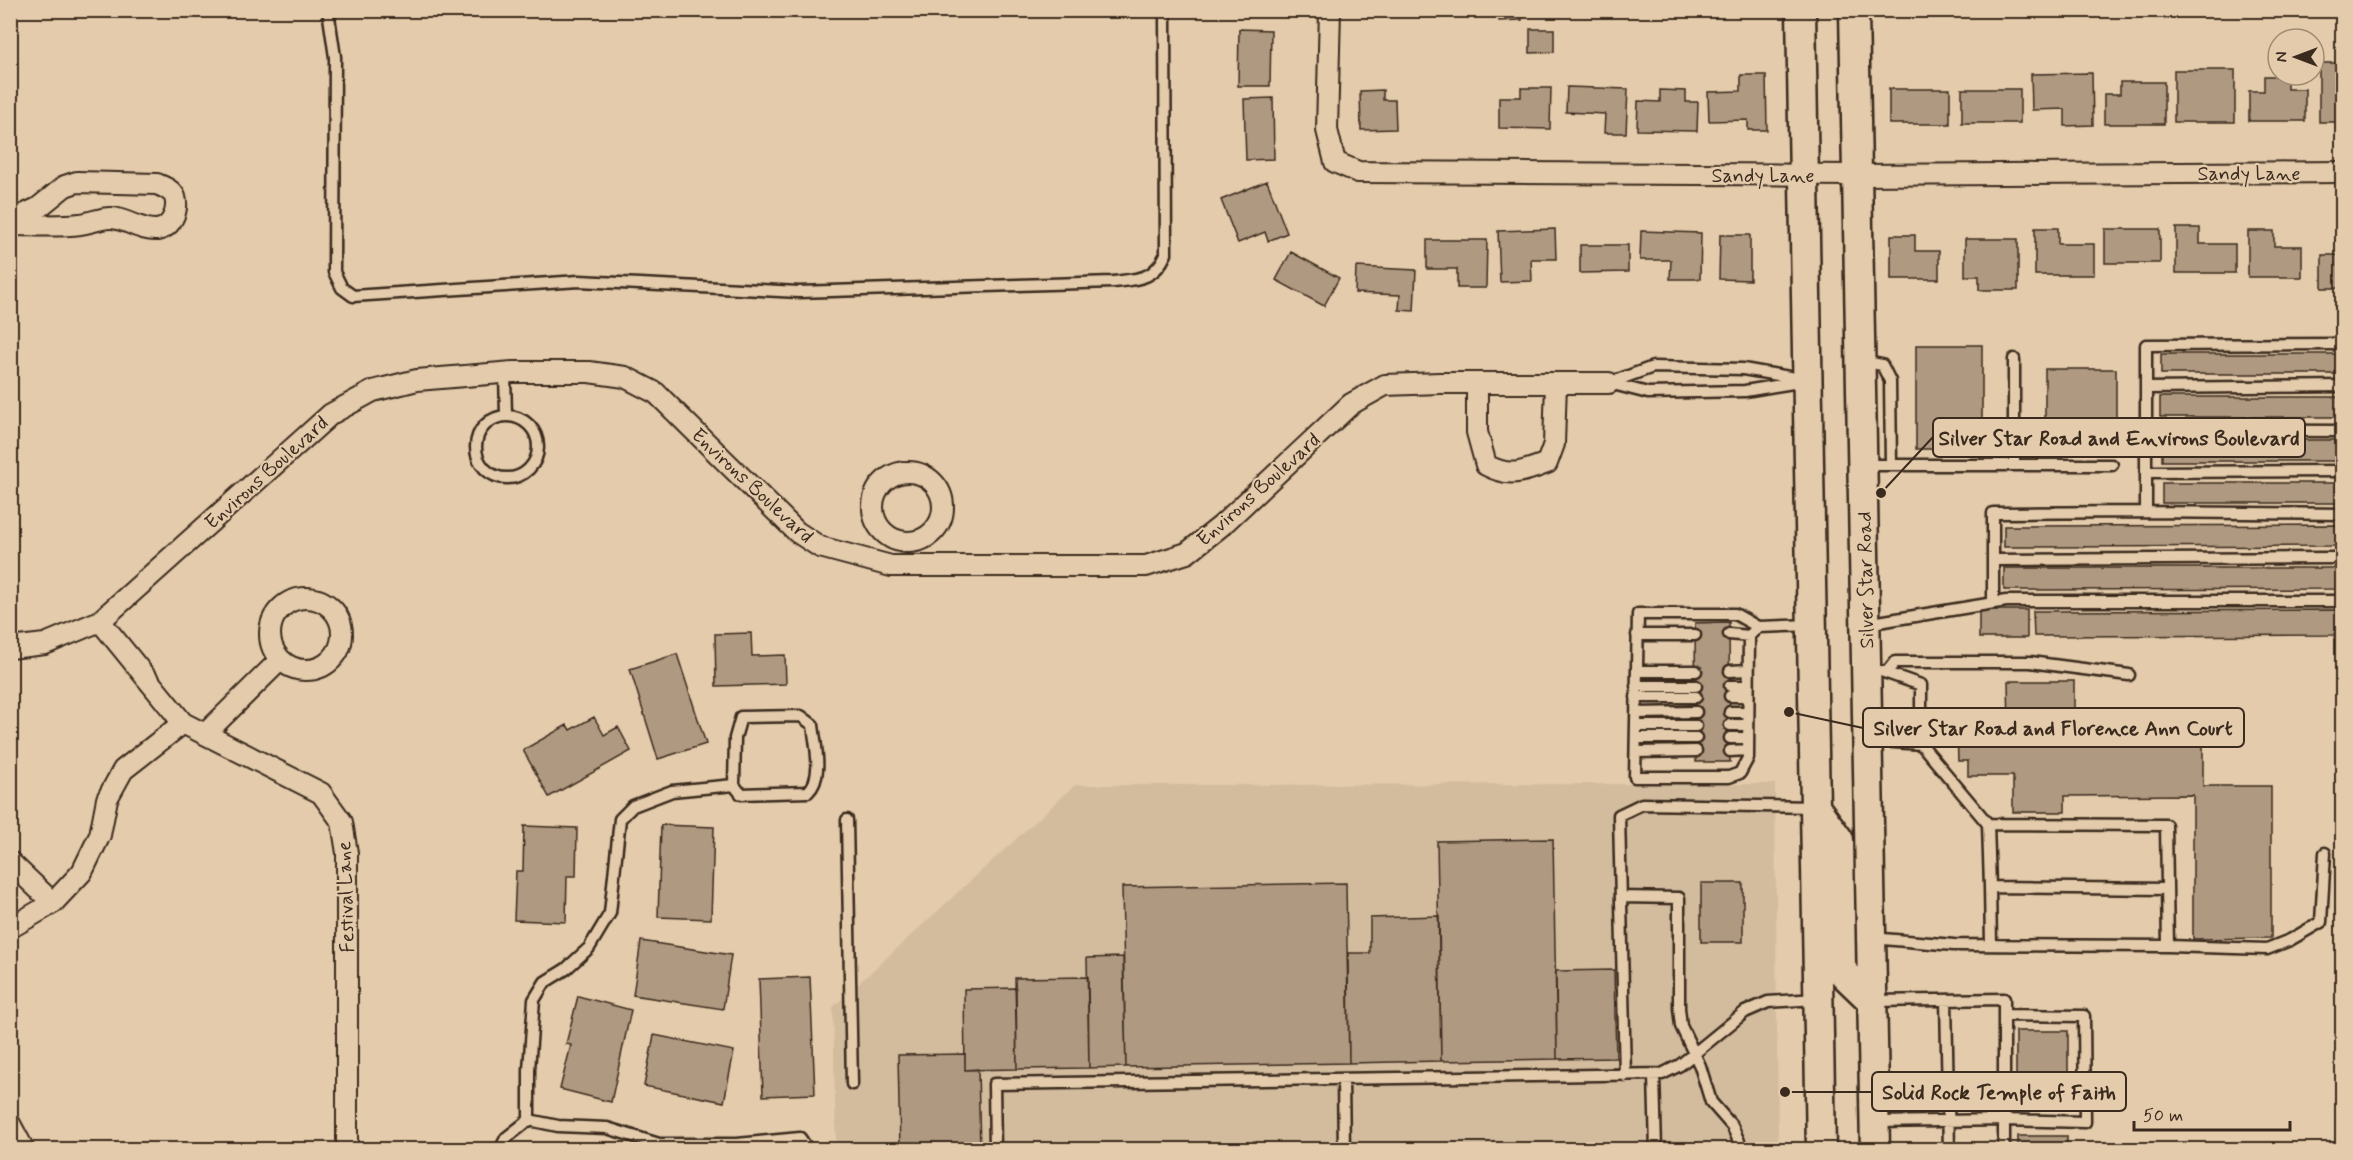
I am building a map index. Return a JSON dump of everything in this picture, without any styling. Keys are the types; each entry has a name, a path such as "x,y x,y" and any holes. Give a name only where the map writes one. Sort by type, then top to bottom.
{"main road":[{"path":"1801,10 1821,1149"},
{"name":"Silver Star Road","path":"1854,10 1861,361 1877,465 1865,624 1876,670 1868,740 1875,1136"},
{"path":"1815,807 1839,840 1841,966 1845,975 1872,1001"}],"street":[{"name":"Sandy Lane","path":"1330,12 1327,130 1335,162 1358,172 1804,175 2343,172"},
{"path":"77,182 157,184 168,188 175,197 175,212 170,224 158,230 146,229 121,219 109,218 79,224 10,223 38,208 65,186 77,182"},
{"name":"Environs Boulevard","path":"10,648 45,644 100,621 331,414 373,390 417,380 505,373 589,372 625,377 656,393 797,532 820,548 891,566 1146,566 1187,553 1221,526 1351,404 1385,385 1609,383"},
{"path":"1477,383 1477,432 1486,465 1497,471 1520,473 1547,463 1554,444 1556,383"},
{"path":"912,543 912,566"},
{"name":"Festival Lane","path":"100,621 183,723 321,793 342,822 347,853 347,1149"},
{"path":"204,734 280,660"},
{"path":"10,928 53,903 82,872 100,835 108,799 123,770 183,723"},
{"path":"10,862 53,903"},
{"path":"12,1128 24,1149"}],"lane":[{"path":"327,10 335,57 334,272 342,288 353,296 579,281 799,292 1144,279 1160,266 1166,254 1165,10"},
{"path":"2146,512 2146,345 2343,344"},
{"path":"2014,359 2014,465"},
{"name":"Environs Boulevard","path":"1609,383 1653,367 1743,369 1808,380"},
{"path":"505,373 506,416"},
{"name":"Environs Boulevard","path":"1609,383 1648,393 1744,391 1808,380"},
{"path":"2146,388 2343,386"},
{"path":"506,416 518,418 529,424 536,434 539,446 537,459 530,469 520,476 508,479 496,477 486,470 478,460 476,448 478,436 484,426 494,418 506,416"},
{"path":"2146,430 2343,431"},
{"path":"1877,465 2112,465"},
{"path":"2147,472 2343,471"},
{"path":"1993,602 1993,513 2343,514"},
{"path":"1993,560 2343,558"},
{"path":"1865,624 1993,602 2343,601"},
{"path":"1758,627 1749,636 1748,758 1740,773 1729,777 1635,777 1638,614 1735,615 1758,627 1812,625"},
{"path":"1729,634 1749,636"},
{"path":"1637,635 1695,635"},
{"path":"1876,670 1895,662 2030,662 2129,675"},
{"path":"1637,670 1695,671"},
{"path":"1730,670 1747,670"},
{"path":"1876,670 1921,685 1921,744 1988,824 1991,945"},
{"path":"1636,691 1695,691"},
{"path":"1730,691 1747,691"},
{"path":"1636,713 1695,712"},
{"path":"1730,712 1747,712"},
{"path":"801,716 813,724 817,762 813,787 808,792 741,794 734,785 735,738 741,717 801,716"},
{"path":"1730,725 1748,725"},
{"path":"1636,732 1696,732"},
{"path":"1730,738 1748,738"},
{"path":"1868,740 1921,744"},
{"path":"1730,751 1748,750"},
{"path":"1636,752 1696,751"},
{"path":"529,1120 529,1070 534,1000 544,982 566,969 589,948 610,914 620,819 633,806 672,791 734,785"},
{"path":"1625,1076 1619,815 1642,804 1815,807"},
{"path":"847,820 852,1084"},
{"path":"1988,824 2166,825 2168,946"},
{"path":"1871,938 1954,945 2267,949 2290,940 2321,922 2325,853"},
{"path":"1990,887 2167,889"},
{"path":"1621,897 1679,898 1679,1017 1700,1066 1711,1102 1732,1126 1743,1149"},
{"path":"995,1149 994,1084 1654,1075 1670,1072 1735,1019 1757,1006 1779,1000 1818,999"},
{"path":"1872,1001 2004,999 2004,1149"},
{"path":"1946,1000 1949,1149"},
{"path":"1875,1136 1948,1122 2004,1120 2085,1122 2084,1016 2004,1015"},
{"path":"1654,1075 1656,1149"},
{"path":"1343,1080 1344,1149"},
{"path":"500,1149 506,1138 529,1120 558,1126 607,1128 659,1144 683,1147 800,1138 808,1149"}],"shaded area":[{"path":"1775,784 1778,1149 836,1149 833,1007 1075,785"}],"building":[{"path":"1244,10 1272,10 1272,14 1244,13"},
{"path":"1499,10 1522,10 1522,20 1499,21"},
{"path":"1239,29 1271,30 1270,86 1238,86"},
{"path":"1530,29 1554,29 1554,52 1530,53"},
{"path":"2326,63 2338,63 2338,76 2342,76 2342,122 2319,122 2319,87 2326,87"},
{"path":"2174,70 2235,70 2235,122 2174,122"},
{"path":"2092,73 2093,125 2065,126 2065,109 2032,110 2031,74"},
{"path":"1741,75 1766,75 1767,130 1748,130 1748,120 1709,121 1708,92 1741,91"},
{"path":"2264,76 2266,76 2266,87 2305,89 2305,121 2249,121 2249,91 2264,91"},
{"path":"2120,82 2164,82 2164,124 2104,124 2104,94 2120,94"},
{"path":"1567,87 1628,89 1626,133 1604,133 1605,114 1566,112"},
{"path":"1521,88 1551,88 1550,129 1499,128 1499,97 1521,97"},
{"path":"1889,89 1950,89 1950,124 1889,124"},
{"path":"1962,89 2020,89 2020,123 1962,123"},
{"path":"1383,90 1383,100 1395,100 1396,129 1361,130 1360,91"},
{"path":"1660,90 1686,91 1686,102 1698,102 1697,131 1637,130 1638,101 1660,102"},
{"path":"1273,98 1274,159 1246,160 1244,99"},
{"path":"1267,181 1287,233 1268,241 1265,232 1238,243 1221,200"},
{"path":"2035,228 2058,228 2058,244 2094,244 2094,275 2035,275"},
{"path":"2176,228 2200,228 2200,244 2235,244 2235,273 2176,273"},
{"path":"1555,229 1556,259 1531,259 1532,281 1500,282 1498,231"},
{"path":"2105,229 2160,229 2160,263 2105,263"},
{"path":"1641,231 1701,233 1700,279 1670,279 1671,260 1640,260"},
{"path":"2248,231 2274,231 2274,246 2302,246 2302,277 2248,277"},
{"path":"1720,235 1750,235 1750,280 1719,279"},
{"path":"1891,235 1915,235 1915,251 1939,251 1939,279 1891,279"},
{"path":"1965,239 2018,239 2018,290 1979,290 1979,276 1965,276"},
{"path":"1427,240 1487,240 1486,288 1457,288 1457,269 1427,269"},
{"path":"1580,245 1628,245 1628,272 1580,273"},
{"path":"1291,252 1339,278 1324,306 1276,280"},
{"path":"2322,255 2342,255 2342,288 2322,288"},
{"path":"1356,267 1416,270 1414,311 1399,310 1400,295 1355,293"},
{"path":"1916,345 1982,345 1982,449 1916,449"},
{"path":"2161,354 2342,354 2342,374 2161,374"},
{"path":"2045,369 2116,369 2116,441 2045,441"},
{"path":"2160,397 2342,397 2342,417 2160,417"},
{"path":"2162,440 2342,440 2342,461 2162,461"},
{"path":"2162,483 2342,483 2342,503 2162,503"},
{"path":"2342,525 2342,546 2004,547 2004,526"},
{"path":"2004,568 2342,568 2342,589 2004,590"},
{"path":"1979,610 2027,610 2027,638 1979,638"},
{"path":"2342,610 2342,635 2034,636 2033,611"},
{"path":"1729,622 1730,762 1696,762 1695,623"},
{"path":"751,633 752,656 785,655 786,684 716,686 715,634"},
{"path":"677,654 706,744 658,759 630,669"},
{"path":"2008,681 2074,681 2074,731 2203,730 2203,786 2271,786 2271,938 2193,939 2193,795 2065,796 2065,812 2013,812 2013,776 1968,776 1968,761 1958,761 1957,728 2009,728"},
{"path":"594,717 604,735 618,727 631,751 549,797 523,750 567,725 570,730"},
{"path":"661,825 714,827 711,919 658,917"},
{"path":"524,826 577,828 576,876 567,876 566,922 514,920 516,871 523,871"},
{"path":"1553,839 1557,1059 1441,1061 1437,841"},
{"path":"1346,883 1349,1063 1126,1067 1122,887"},
{"path":"1701,883 1743,883 1743,942 1701,942"},
{"path":"1439,916 1441,1061 1349,1063 1348,953 1370,953 1370,918"},
{"path":"641,941 731,955 723,1009 633,995"},
{"path":"1123,957 1126,1067 1089,1068 1087,958"},
{"path":"1614,970 1616,1058 1557,1059 1556,971"},
{"path":"810,977 815,1094 763,1096 759,979"},
{"path":"1088,977 1089,1068 1017,1069 1015,978"},
{"path":"1016,988 1017,1069 965,1070 964,989"},
{"path":"578,996 631,1010 611,1102 560,1089 571,1045 566,1044"},
{"path":"2016,1031 2068,1031 2068,1109 2016,1109"},
{"path":"654,1035 734,1051 724,1102 644,1086"},
{"path":"965,1054 965,1070 978,1069 980,1150 900,1150 898,1055"},
{"path":"2018,1136 2067,1136 2067,1150 2018,1150"}],"place":[{"name":"Silver Star Road and Environs Boulevard","path":"1881,493"},
{"name":"Silver Star Road and Florence Ann Court","path":"1789,712"},
{"name":"Solid Rock Temple of Faith","path":"1785,1092"}]}
